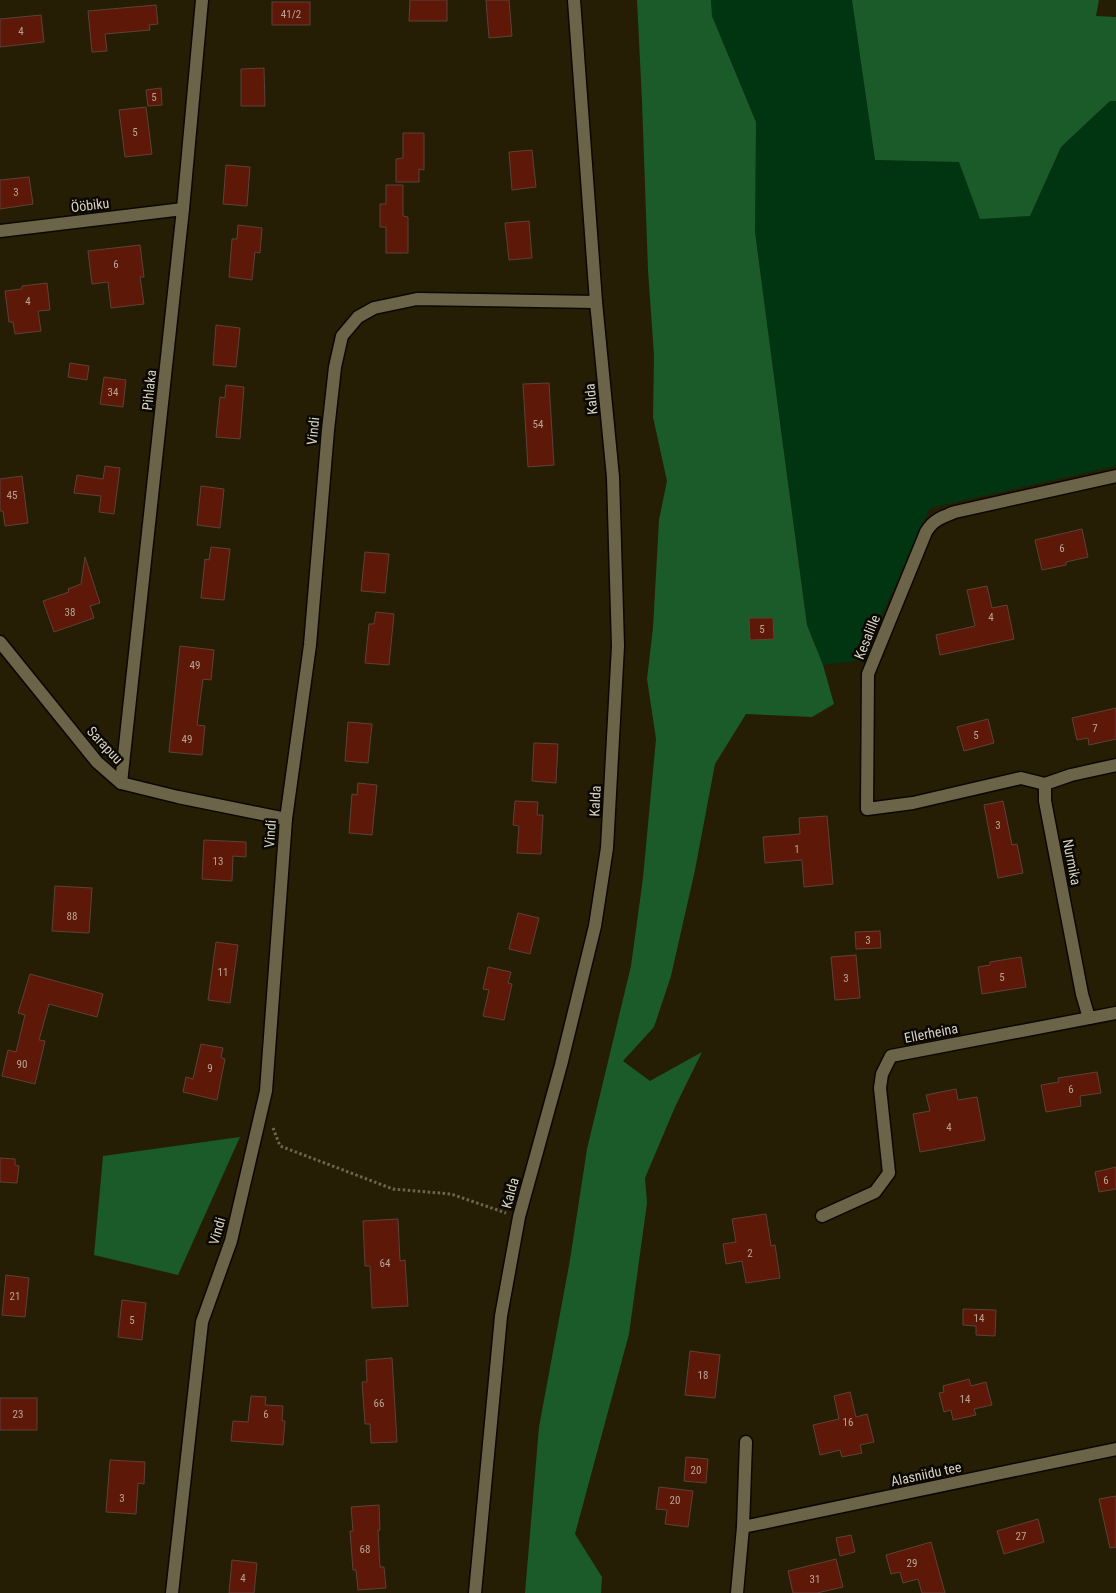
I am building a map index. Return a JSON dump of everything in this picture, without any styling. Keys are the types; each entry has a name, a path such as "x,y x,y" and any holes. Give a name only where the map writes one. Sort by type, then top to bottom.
{"street":[{"name":"Pihlaka","path":"122,783 183,209 202,0"},
{"name":"Kalda","path":"475,1593 501,1316 519,1217 561,1065 588,954 607,848 618,646 614,477 596,302 574,0"},
{"name":"Ööbiku","path":"0,231 183,209"},
{"name":"Vindi","path":"172,1593 202,1322 231,1242 267,1081 286,819 310,645 328,430 336,366 342,336 358,317 374,308 417,299 596,302"},
{"name":"Kesalille","path":"1045,784 1022,778 913,803 867,809 868,674 926,532 937,519 955,512 1116,476"},
{"name":"Sarapuu","path":"0,642 97,762 122,783 178,797 286,819"},
{"path":"1045,784 1116,766"},
{"name":"Nurmika","path":"1045,784 1045,801 1082,994 1089,1018"},
{"name":"Ellerheina","path":"822,1216 875,1192 889,1173 880,1088 882,1074 891,1056 1116,1013"},
{"path":"737,1593 743,1527 746,1442"},
{"name":"Alasniidu tee","path":"743,1527 1116,1449"}],"path":[{"path":"263,1105 280,1146 393,1189 451,1194 519,1217"}],"green space":[{"path":"637,0 711,0 712,16 756,122 755,232 807,625 823,665 834,704 812,717 746,714 715,764 695,870 671,976 654,1027 623,1061 650,1081 702,1052 675,1107 645,1178 647,1203 629,1334 575,1534 602,1577 601,1593 525,1593 539,1427 570,1260 587,1149 631,966 643,878 656,739 647,679 653,628 659,520 667,481 653,417 654,355 648,270"},
{"path":"711,0 852,0 875,160 959,162 1030,216 1061,147 1110,101 1116,101 1116,466 930,508 862,660 823,665 807,625 755,232 756,122 712,16"},
{"path":"852,0 1099,0 1096,16 1116,17 1116,101 1110,101 1061,147 1030,216 980,219 959,162 875,160"},
{"path":"240,1137 178,1275 94,1255 103,1156"}],"building":[{"path":"410,0 447,0 447,21 409,21"},
{"path":"486,0 509,0 512,36 489,38"},
{"path":"272,2 310,2 310,25 272,25"},
{"path":"156,5 158,24 149,25 150,30 105,34 107,51 92,52 88,11"},
{"path":"41,15 44,42 0,47 0,19"},
{"path":"264,68 265,106 241,106 241,69"},
{"path":"161,88 162,105 148,106 146,90"},
{"path":"146,107 152,154 125,157 119,110"},
{"path":"403,133 424,133 424,170 419,169 419,182 396,182 396,159 403,158"},
{"path":"532,150 536,187 512,190 509,152"},
{"path":"226,165 250,167 247,206 223,204"},
{"path":"29,177 33,204 0,209 0,180"},
{"path":"386,185 403,185 403,216 408,217 408,253 386,253 386,227 380,227 380,204 386,204"},
{"path":"529,221 532,258 509,260 505,223"},
{"path":"238,225 262,228 260,253 255,252 252,280 229,277 232,239 237,239"},
{"path":"140,245 144,277 140,277 144,304 111,308 108,282 92,284 88,251"},
{"path":"47,283 50,310 38,311 41,331 15,334 13,322 9,322 5,291 22,289 22,286"},
{"path":"216,325 240,328 236,367 213,365"},
{"path":"70,363 89,366 87,380 68,377"},
{"path":"104,377 126,380 123,407 100,404"},
{"path":"549,383 554,465 528,467 523,384"},
{"path":"226,385 244,387 240,439 216,437 220,397 225,398"},
{"path":"105,466 120,468 114,514 99,512 101,496 74,493 77,475 103,479"},
{"path":"22,476 28,523 5,526 3,511 0,511 0,479"},
{"path":"201,486 224,489 220,528 197,525"},
{"path":"1082,529 1088,557 1066,562 1066,565 1042,570 1035,540"},
{"path":"211,547 230,549 224,600 201,598 205,559 209,560"},
{"path":"365,552 389,554 385,593 361,591"},
{"path":"85,557 100,603 90,606 94,618 54,632 43,601 69,592 68,589 81,584"},
{"path":"987,586 992,608 1007,605 1014,639 940,655 936,635 975,626 967,590"},
{"path":"376,612 394,614 389,665 365,663 369,624 374,624"},
{"path":"749,618 773,618 774,639 750,640"},
{"path":"180,646 214,650 211,680 203,679 197,725 205,726 202,755 169,752"},
{"path":"1116,708 1116,739 1089,745 1088,738 1077,740 1072,718"},
{"path":"988,719 994,743 964,751 957,727"},
{"path":"348,722 372,724 368,763 345,761"},
{"path":"534,743 558,744 556,783 532,781"},
{"path":"358,783 377,785 372,835 349,833 352,794 357,795"},
{"path":"515,801 538,802 537,815 543,815 541,854 517,853 519,826 513,825"},
{"path":"1003,801 1012,845 1017,844 1023,873 998,878 984,805"},
{"path":"827,816 833,884 804,887 802,860 765,863 763,837 800,834 799,818"},
{"path":"204,840 246,842 246,857 233,856 232,881 202,879"},
{"path":"55,886 92,888 89,933 52,931"},
{"path":"518,913 539,918 530,954 509,949"},
{"path":"880,931 881,948 856,949 855,932"},
{"path":"216,942 238,945 230,1003 208,1000"},
{"path":"856,955 860,998 835,1000 831,957"},
{"path":"1021,957 1026,987 982,994 978,967 990,965 990,962"},
{"path":"488,967 511,972 508,983 512,984 504,1020 483,1016 489,990 483,989"},
{"path":"30,974 103,994 97,1017 49,1004 39,1040 45,1041 35,1084 2,1076 8,1050 16,1052 25,1015 18,1013"},
{"path":"201,1044 223,1048 221,1058 225,1059 217,1100 183,1092 186,1077 193,1079"},
{"path":"1097,1072 1101,1093 1080,1096 1081,1106 1046,1112 1041,1085 1059,1082 1058,1078"},
{"path":"956,1089 958,1100 977,1097 985,1140 920,1152 913,1114 930,1111 926,1095"},
{"path":"0,1158 15,1159 15,1165 19,1166 17,1183 0,1182"},
{"path":"1116,1167 1116,1189 1099,1192 1095,1172"},
{"path":"766,1214 771,1246 775,1245 780,1278 746,1283 742,1261 726,1264 723,1244 736,1242 732,1219"},
{"path":"398,1219 400,1261 405,1260 408,1306 372,1308 370,1266 365,1266 363,1221"},
{"path":"6,1275 29,1278 25,1317 2,1315"},
{"path":"122,1300 146,1303 142,1340 118,1337"},
{"path":"963,1309 996,1310 995,1336 976,1335 976,1326 963,1325"},
{"path":"690,1351 720,1355 715,1398 685,1395"},
{"path":"392,1358 397,1442 371,1443 370,1424 365,1424 362,1382 367,1382 366,1360"},
{"path":"969,1379 971,1386 986,1382 992,1405 974,1409 976,1415 953,1420 951,1410 944,1412 939,1393 944,1392 943,1386"},
{"path":"850,1392 856,1417 867,1414 874,1442 860,1445 862,1453 842,1457 840,1450 820,1455 813,1425 839,1419 834,1396"},
{"path":"251,1396 266,1397 265,1405 283,1406 282,1421 285,1421 283,1445 231,1441 233,1421 248,1422"},
{"path":"0,1398 37,1398 37,1430 0,1430"},
{"path":"686,1457 708,1459 706,1483 684,1481"},
{"path":"110,1460 145,1462 144,1484 138,1483 136,1514 106,1512"},
{"path":"659,1487 693,1491 688,1527 665,1524 667,1510 656,1509"},
{"path":"1116,1496 1116,1547 1110,1548 1099,1499"},
{"path":"379,1505 380,1567 384,1567 386,1588 358,1590 356,1570 353,1570 350,1531 353,1531 351,1507"},
{"path":"1038,1519 1044,1542 1004,1554 997,1531"},
{"path":"851,1535 855,1552 840,1556 836,1538"},
{"path":"931,1542 945,1593 922,1593 918,1579 903,1583 900,1572 891,1574 886,1555"},
{"path":"836,1559 843,1587 817,1593 793,1593 788,1571"},
{"path":"232,1560 257,1563 254,1593 229,1593"}]}
